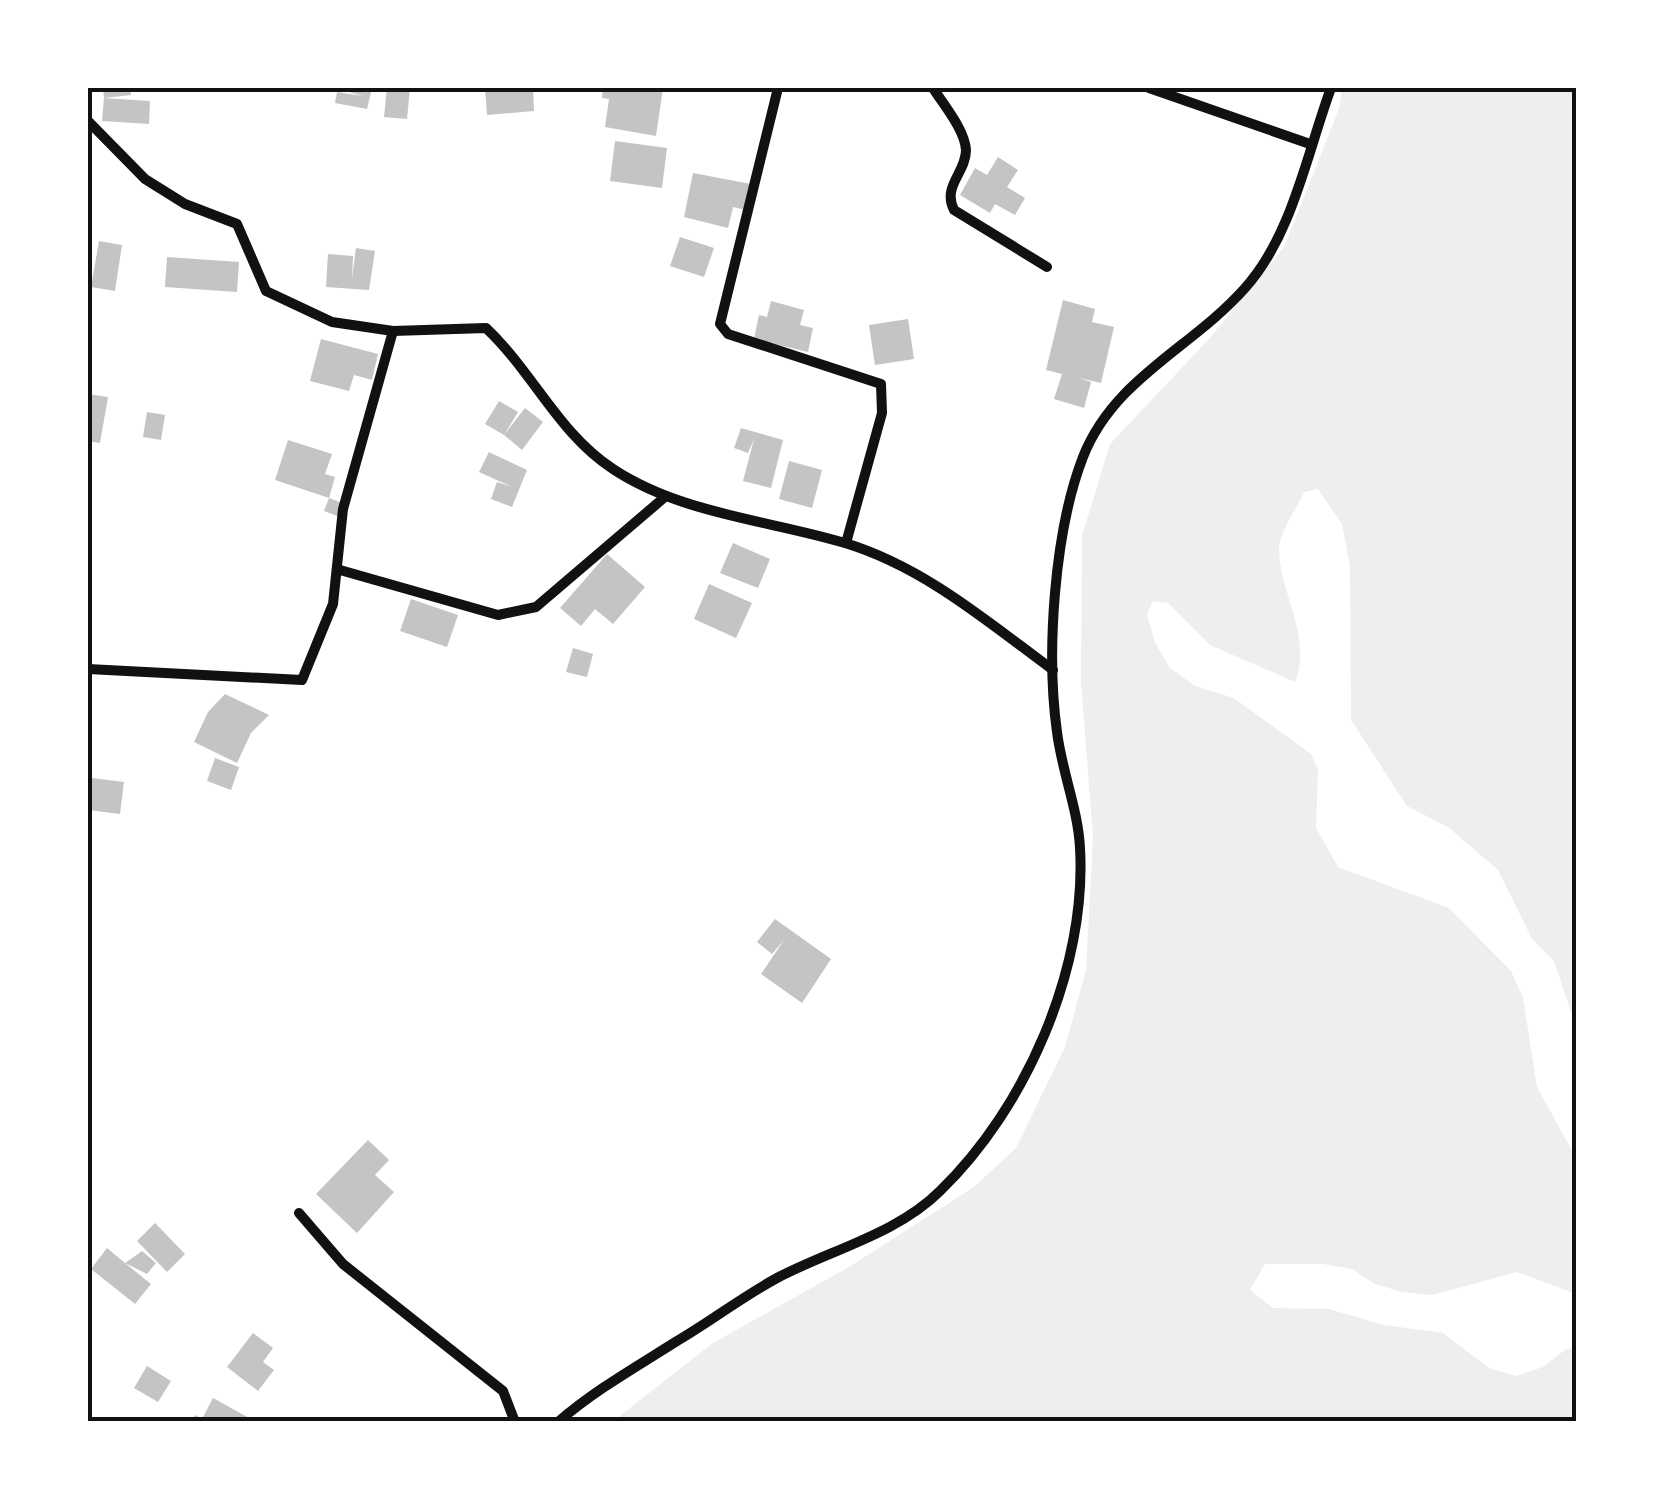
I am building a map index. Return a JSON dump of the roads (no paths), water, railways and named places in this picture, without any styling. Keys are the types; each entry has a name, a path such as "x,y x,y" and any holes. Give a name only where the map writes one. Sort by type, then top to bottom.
{"street":[{"path":"778,88 720,324 728,334 881,384 882,413 846,544"},
{"path":"933,88 965,145 964,160 949,194 954,210 1047,267"},
{"path":"1149,88 1310,144"},
{"path":"558,1422 609,1382 778,1278 925,1205 991,1129 1052,1019 1075,922 1080,851 1057,733 1053,670 1062,554 1083,458 1100,422 1124,391 1228,305 1270,254 1330,88"},
{"path":"88,121 145,179 184,204 237,224 266,291 332,322 393,331 486,328 581,443 611,468 666,496 846,544 918,574 1053,670"},
{"path":"88,670 302,680 323,637 340,570 343,510 393,331"},
{"path":"340,570 498,615 520,613 536,607 666,496"},
{"path":"299,1214 343,1264 503,1391 515,1422"}]}
